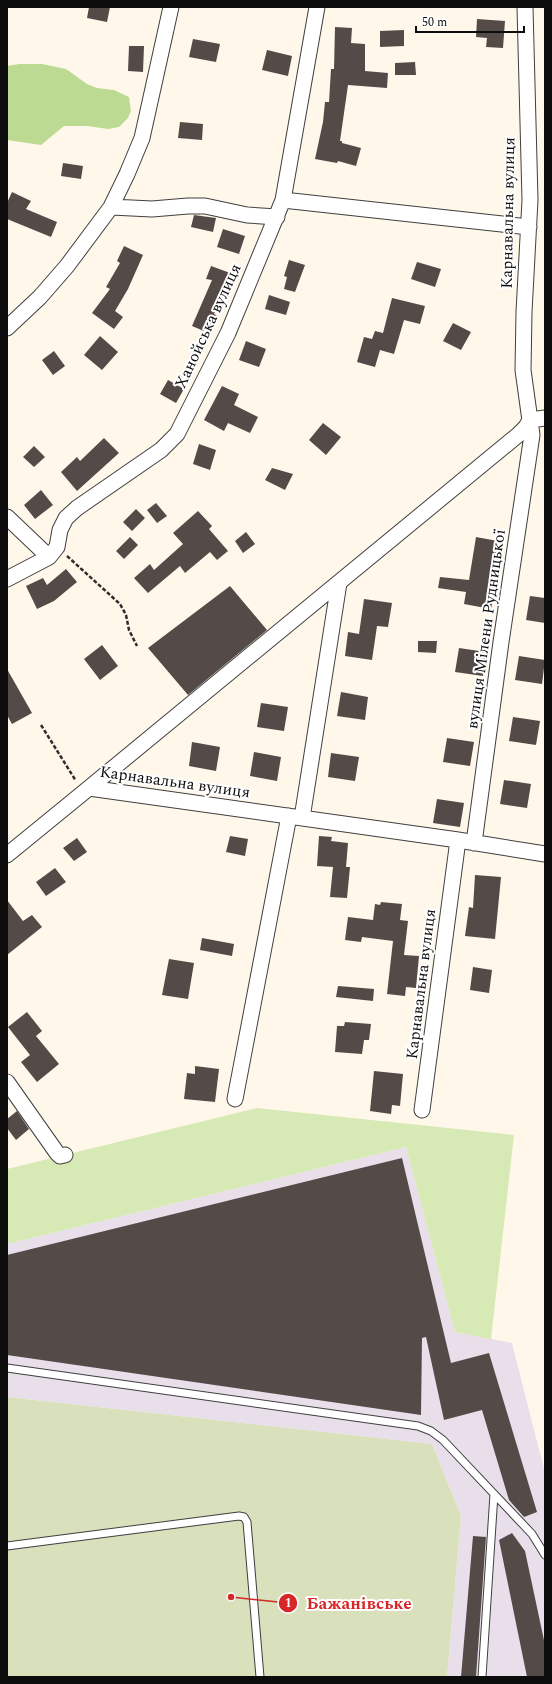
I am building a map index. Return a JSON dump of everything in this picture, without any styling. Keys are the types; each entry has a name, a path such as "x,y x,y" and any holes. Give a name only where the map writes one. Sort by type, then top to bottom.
{"street":[{"path":"7,328 40,297 67,266 111,207 142,138 171,7"},
{"name":"Ханойська вулиця","path":"53,552 60,530 66,518 161,450 177,434 228,333 283,200 317,7"},
{"name":"Карнавальна вулиця","path":"525,7 530,200 524,312 523,370 530,420"},
{"path":"283,200 529,227"},
{"path":"111,207 152,209 205,206 247,215 277,217"},
{"path":"86,791 518,435 530,420 545,418"},
{"name":"вулиця Мілени Рудницької","path":"474,843 501,642 532,435 530,420"},
{"path":"7,517 53,552 7,579"},
{"path":"235,1099 296,817 339,583"},
{"name":"Карнавальна вулиця","path":"7,855 86,791 296,817 545,854"},
{"name":"Карнавальна вулиця","path":"422,1110 458,840"},
{"path":"7,1082 57,1153 60,1156 65,1155"}],"lane":[{"path":"7,1368 418,1426 431,1431 443,1440 532,1534 545,1555"},
{"path":"482,1677 494,1494"},
{"path":"7,1546 239,1516 244,1517 247,1522 260,1677"}],"path":[{"path":"53,552 120,604 137,646"},
{"path":"41,725 86,791"}],"shaded area":[{"path":"406,1147 455,1332 512,1343 545,1473 545,1677 447,1677 461,1516 432,1444 7,1397 7,1244"}],"green space":[{"path":"19,64 42,64 66,69 87,84 97,88 114,90 129,97 131,111 128,118 119,127 108,129 87,126 64,126 41,145 7,140 7,66"},
{"path":"257,1108 514,1135 491,1339 455,1332 406,1147 7,1244 7,1169"},
{"path":"7,1397 432,1444 461,1516 447,1677 7,1677"}],"building":[{"path":"89,7 110,7 107,22 87,18"},
{"path":"477,19 505,21 503,48 486,47 487,38 476,37"},
{"path":"335,27 352,28 351,43 365,44 365,71 388,73 387,88 348,85 340,141 342,141 342,143 361,148 356,166 338,161 337,163 315,159 323,122 325,102 329,102 331,69 334,69"},
{"path":"404,30 404,46 380,47 380,31"},
{"path":"193,39 220,44 216,62 189,57"},
{"path":"129,46 144,46 143,72 128,71"},
{"path":"267,50 292,56 288,76 262,70"},
{"path":"415,62 416,75 395,75 395,63"},
{"path":"180,122 203,124 202,140 178,138"},
{"path":"63,163 83,166 81,179 61,176"},
{"path":"12,192 31,201 26,209 57,222 51,237 7,219 7,203"},
{"path":"194,215 216,218 213,232 191,227"},
{"path":"223,229 245,236 239,254 217,247"},
{"path":"124,246 143,255 128,289 115,311 123,317 114,329 92,313 110,289 106,287 120,263 117,261"},
{"path":"289,260 305,265 295,292 284,289 287,277 284,276"},
{"path":"417,262 441,269 435,287 411,279"},
{"path":"211,266 233,274 229,287 225,285 214,314 218,316 211,334 192,326 212,280 206,279"},
{"path":"269,295 290,302 286,315 265,309"},
{"path":"392,298 425,306 420,324 404,320 394,354 380,350 375,367 357,362 364,337 372,339 375,331 383,333"},
{"path":"453,323 471,332 461,350 443,341"},
{"path":"100,336 118,352 102,370 84,355"},
{"path":"246,341 266,349 259,367 239,360"},
{"path":"54,351 65,366 53,375 42,360"},
{"path":"168,380 184,389 176,403 160,394"},
{"path":"222,386 239,394 234,405 258,417 250,433 228,423 224,431 204,420"},
{"path":"323,423 341,437 326,455 309,440"},
{"path":"104,438 119,453 77,491 61,472 77,457 80,461"},
{"path":"199,444 216,450 210,470 193,464"},
{"path":"34,446 45,457 34,467 23,457"},
{"path":"272,468 293,474 285,490 265,480"},
{"path":"41,490 53,505 35,519 24,505"},
{"path":"156,503 167,516 157,523 147,510"},
{"path":"136,509 145,518 132,531 123,522"},
{"path":"198,511 212,526 209,529 228,551 217,560 210,552 185,573 180,566 148,593 134,578 150,564 154,570 183,544 173,533"},
{"path":"246,532 255,544 243,553 235,541"},
{"path":"130,537 138,545 124,559 116,551"},
{"path":"476,537 503,542 491,609 464,604 466,592 438,588 440,577 469,580"},
{"path":"66,569 77,582 54,601 37,609 26,586 43,578 47,585"},
{"path":"230,586 267,630 188,695 148,648"},
{"path":"530,596 545,598 545,623 526,620"},
{"path":"364,599 392,603 388,627 377,626 372,660 345,656 348,632 359,634"},
{"path":"418,641 437,641 436,653 418,652"},
{"path":"102,645 118,666 100,680 84,659"},
{"path":"459,648 486,652 483,676 455,672"},
{"path":"519,656 545,660 542,684 515,680"},
{"path":"7,669 32,713 12,724 7,715"},
{"path":"341,692 368,697 365,720 337,716"},
{"path":"261,703 288,707 284,731 257,727"},
{"path":"513,717 540,721 536,745 509,741"},
{"path":"447,738 474,742 470,766 443,762"},
{"path":"192,742 220,747 216,771 189,766"},
{"path":"254,752 281,757 277,781 250,776"},
{"path":"331,753 359,757 355,781 328,777"},
{"path":"504,780 531,784 527,808 500,804"},
{"path":"437,799 464,803 460,827 433,823"},
{"path":"230,836 248,839 245,856 226,852"},
{"path":"319,836 332,837 331,841 348,843 346,867 350,867 347,898 330,897 333,867 317,866"},
{"path":"77,838 87,852 74,861 63,848"},
{"path":"55,868 66,882 46,896 36,882"},
{"path":"475,875 501,877 495,939 465,936 469,907 473,908"},
{"path":"7,900 23,921 32,915 42,927 7,955"},
{"path":"381,902 402,904 400,920 408,921 404,955 419,956 416,988 406,987 405,996 387,994 393,941 362,937 361,942 345,940 348,917 373,920 375,904 380,905"},
{"path":"202,938 234,944 232,956 200,950"},
{"path":"169,959 194,963 188,999 162,995"},
{"path":"473,967 492,970 489,993 470,990"},
{"path":"338,986 374,989 373,1001 336,997"},
{"path":"27,1012 42,1031 36,1036 59,1064 37,1082 21,1062 30,1055 8,1027"},
{"path":"345,1022 371,1024 369,1040 364,1040 362,1054 335,1052 337,1026 344,1026"},
{"path":"195,1066 219,1069 215,1102 184,1099 187,1073 195,1074"},
{"path":"374,1071 403,1074 400,1106 392,1105 391,1114 370,1111"},
{"path":"17,1111 29,1129 16,1140 7,1128 7,1119"},
{"path":"402,1158 451,1363 489,1353 537,1512 524,1517 509,1500 482,1410 444,1420 426,1337 422,1338 421,1415 7,1355 7,1255"},
{"path":"512,1533 525,1551 545,1645 545,1677 527,1677 499,1540"},
{"path":"473,1536 486,1537 476,1677 461,1677"}],"place":[{"name":"Бажанівське","path":"231,1597"}]}
